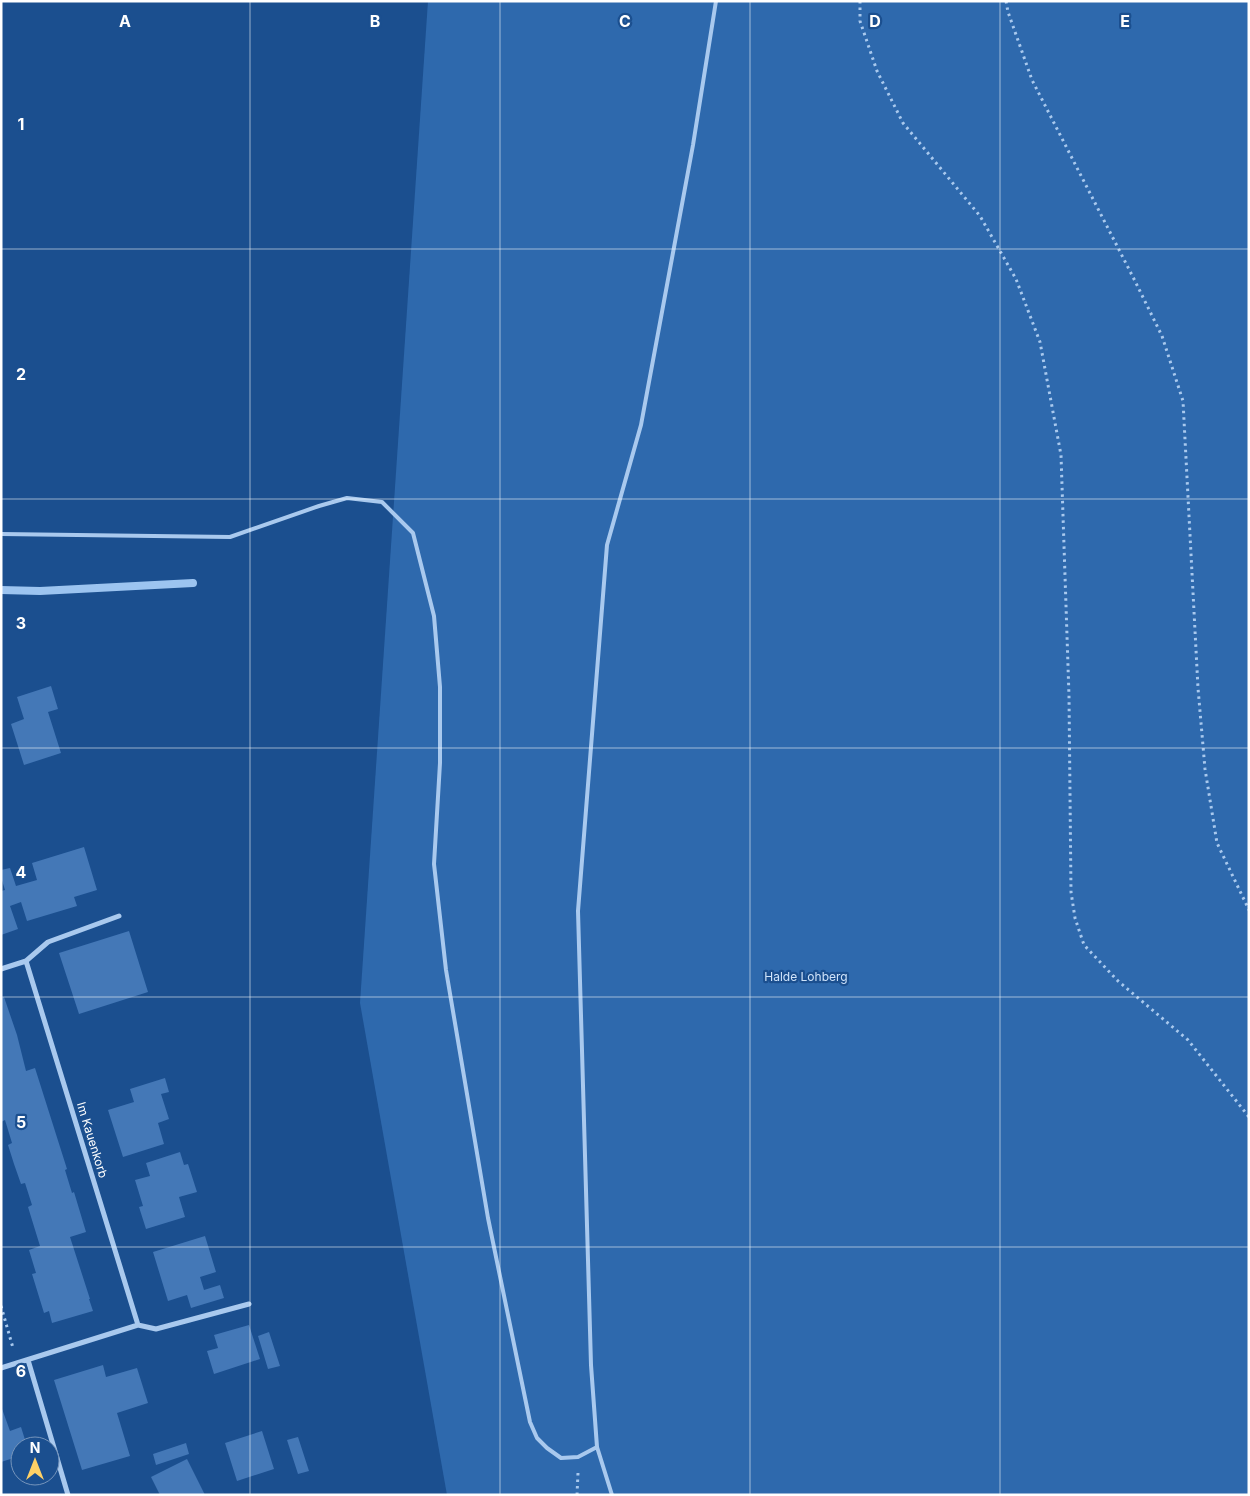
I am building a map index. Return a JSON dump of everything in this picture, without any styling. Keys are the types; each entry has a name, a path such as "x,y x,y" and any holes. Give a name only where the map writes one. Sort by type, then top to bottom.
{"street":[{"path":"1,969 26,961 48,942 118,916"},
{"name":"Im Kauenkorb","path":"26,961 138,1325"},
{"path":"1,1368 138,1325 156,1329 249,1304"},
{"path":"28,1360 68,1495"}],"lane":[{"path":"612,1495 597,1447 590,1327 578,911 607,545 641,425 693,145 716,1"},
{"path":"1,534 230,537 347,498 382,502 413,533 434,616 440,687 440,764 434,864 446,970 486,1208 530,1422 537,1438 561,1458 578,1457 597,1447"}],"path":[{"path":"860,1 860,21 877,71 903,122 980,216 1016,279 1040,342 1061,454 1069,696 1071,892 1074,918 1084,944 1118,981 1188,1040 1249,1116"},
{"path":"1006,1 1008,12 1032,80 1136,280 1162,336 1183,401 1198,688 1205,769 1217,843 1249,910"},
{"path":"1,1306 18,1363"},
{"path":"577,1495 578,1457"}],"green space":[{"name":"Halde Lohberg","path":"428,1 1249,1 1249,1495 447,1495 360,1003"}],"building":[{"path":"51,686 58,709 48,712 61,753 24,765 11,724 24,719 17,697"},
{"path":"84,847 97,890 74,897 77,906 27,921 21,902 10,906 18,929 1,935 1,891 5,890 1,870 10,868 16,886 37,880 32,863"},
{"path":"129,931 148,992 79,1014 59,953"},
{"path":"4,997 17,1035 26,1071 35,1068 67,1169 65,1170 72,1193 74,1192 86,1232 70,1237 93,1311 52,1323 49,1311 44,1313 32,1274 36,1273 29,1250 40,1246 28,1207 32,1205 25,1183 21,1184 14,1164 8,1145 12,1143 5,1120 1,1122 1,998"},
{"path":"165,1078 169,1092 161,1094 169,1119 158,1123 164,1144 123,1157 108,1110 134,1102 130,1089"},
{"path":"180,1152 184,1165 188,1164 197,1192 179,1197 185,1217 146,1229 139,1207 143,1206 135,1180 150,1176 146,1163"},
{"path":"205,1236 216,1272 200,1277 204,1290 220,1285 224,1298 191,1308 187,1295 168,1301 153,1252"},
{"path":"249,1325 260,1359 214,1374 207,1351 218,1348 214,1335"},
{"path":"269,1332 280,1366 268,1369 258,1336"},
{"path":"103,1365 106,1377 137,1368 148,1403 117,1413 130,1456 82,1470 54,1380"},
{"path":"1,1406 10,1431 21,1427 24,1436 10,1436 10,1459 1,1462"},
{"path":"262,1431 274,1469 237,1481 225,1443"},
{"path":"298,1437 309,1471 298,1474 287,1440"},
{"path":"186,1443 189,1454 156,1465 153,1454"},
{"path":"187,1459 205,1495 160,1495 151,1477"}],"waterway":[{"path":"1,590 40,591 193,583"}]}
